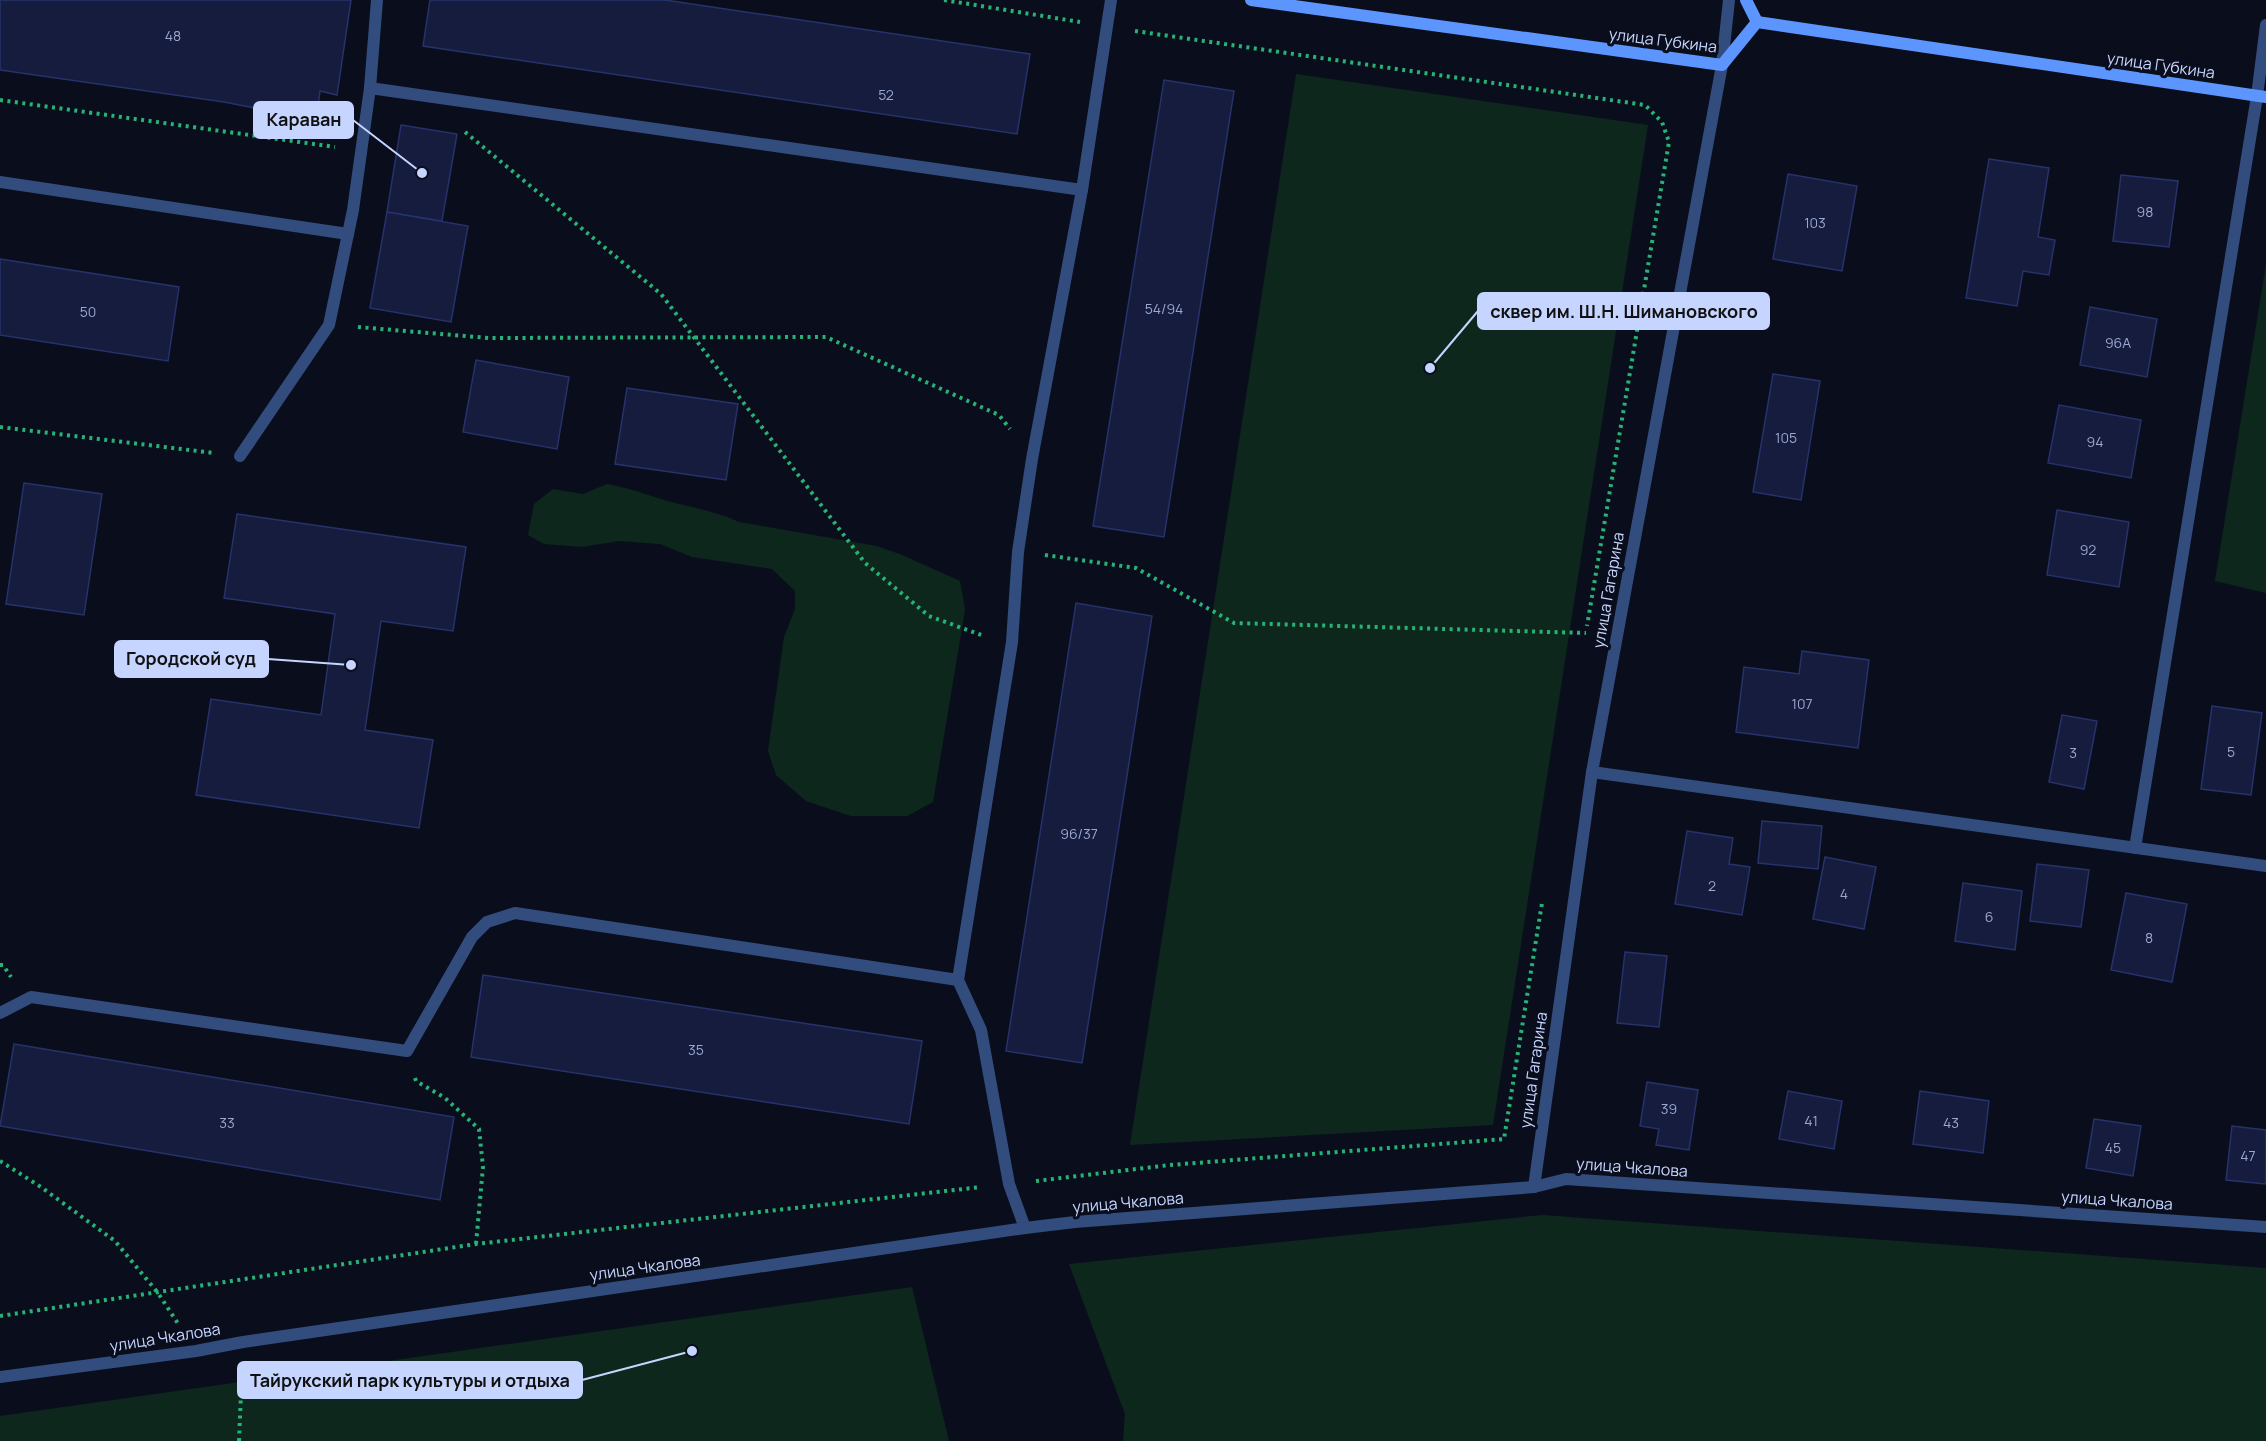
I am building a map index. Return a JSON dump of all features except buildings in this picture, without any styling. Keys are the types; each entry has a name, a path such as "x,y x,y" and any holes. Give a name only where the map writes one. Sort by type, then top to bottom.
{"main road":[{"name":"улица Губкина","path":"1251,0 1722,65 1758,22 2262,96"},
{"path":"1746,0 1758,22"}],"street":[{"path":"240,456 329,325 362,151 377,0"},
{"path":"1025,1228 1009,1184 981,1030 958,980 1012,642 1018,552 1032,459 1082,190 1111,0"},
{"name":"улица Гагарина","path":"1534,1187 1592,772 1722,65 1729,0"},
{"path":"2134,848 2262,96 2266,25"},
{"path":"370,88 1082,190"},
{"path":"0,182 348,234"},
{"path":"1592,772 2266,866"},
{"path":"0,1013 31,996 407,1051 472,937 487,922 515,913 958,980"},
{"name":"улица Чкалова","path":"0,1377 196,1351 243,1342 1025,1228 1075,1222 1534,1187 1566,1179 2266,1227"}],"path":[{"path":"944,0 1645,105 1662,122 1669,142 1586,633 1234,623 1136,568 1018,552"},
{"path":"0,100 362,151"},
{"path":"449,100 448,118 661,294 865,563 929,616 974,634 1012,642"},
{"path":"329,325 489,338 826,337 999,415 1032,459"},
{"path":"0,427 240,456"},
{"path":"0,1316 476,1244 1170,1165 1504,1139 1544,892"},
{"path":"407,1051 416,1081 445,1098 479,1129 483,1167 476,1244"},
{"path":"0,1161 41,1187 116,1241 158,1293 196,1351"},
{"path":"239,1441 243,1342"}],"green space":[{"path":"1296,74 1648,125 1493,1125 1130,1145"},
{"path":"2266,264 2266,593 2215,581"},
{"path":"607,484 739,522 877,546 960,581 965,610 933,802 907,816 851,816 806,801 776,775 768,751 784,637 795,609 795,591 772,569 692,557 660,544 619,541 582,547 544,544 528,535 534,504 553,489 583,494"},
{"path":"1542,1215 2266,1268 2266,1441 1123,1441 1125,1414 1069,1264"},
{"path":"912,1287 949,1441 0,1441 0,1416"}],"place":[{"name":"Караван","path":"422,173"},
{"name":"сквер им. Ш.Н. Шимановского","path":"1430,368"},
{"name":"Городской суд","path":"351,665"},
{"name":"Тайрукский парк культуры и отдыха","path":"692,1351"}]}
